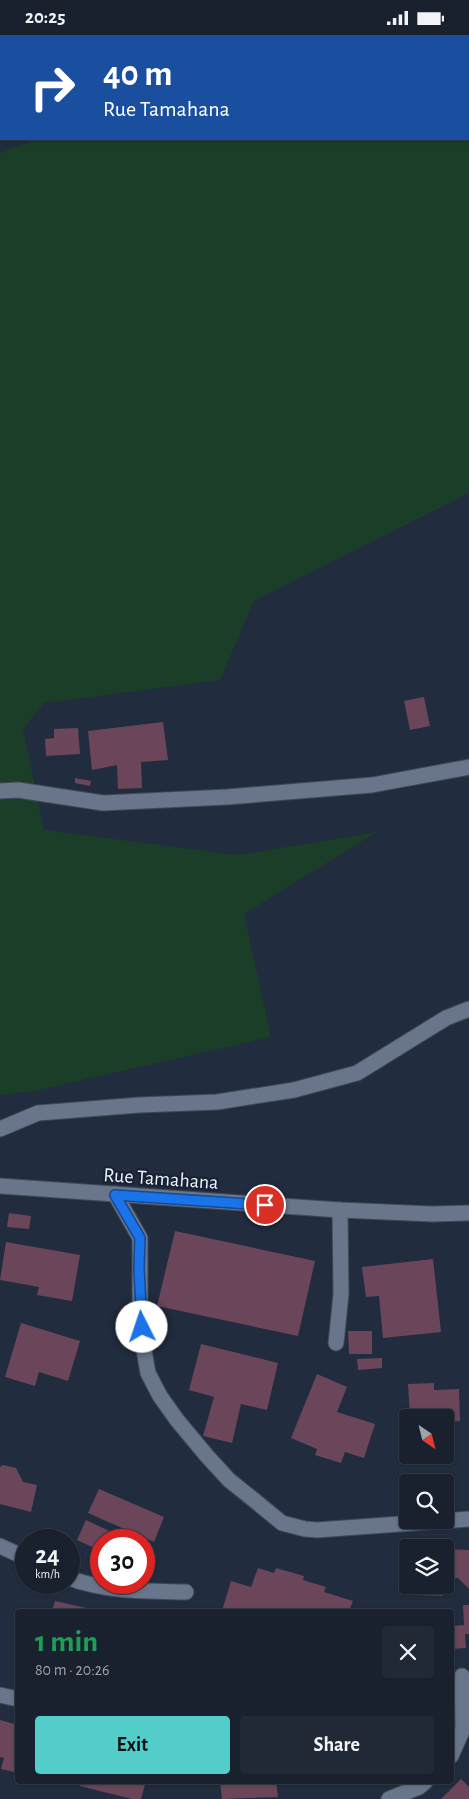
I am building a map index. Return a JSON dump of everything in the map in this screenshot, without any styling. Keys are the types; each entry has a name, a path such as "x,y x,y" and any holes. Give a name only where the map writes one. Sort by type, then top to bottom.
{"street":[{"path":"0,791 18,790 103,803 227,797 372,785 469,767"},
{"path":"0,1129 38,1113 139,1105 217,1103 294,1089 357,1073 446,1018 469,1009"},
{"name":"Rue Tamahana","path":"0,1186 340,1210 432,1214 469,1213"},
{"path":"115,1195 140,1238 140,1313 148,1373 160,1397 177,1420 229,1480 282,1523 305,1529 469,1519"},
{"path":"336,1343 341,1294 340,1210"},
{"path":"0,1545 15,1552"},
{"path":"80,1581 104,1588 186,1592"},
{"path":"454,1749 463,1729 461,1677"},
{"path":"0,1695 15,1698"},
{"path":"389,1799 422,1784"}],"green space":[{"path":"35,140 469,140 469,493 254,601 220,680 44,703 23,729 44,830 237,855 377,832 244,914 271,1037 34,1091 0,1095 0,153"}],"building":[{"path":"424,697 430,726 410,730 404,701"},
{"path":"163,722 168,760 141,762 142,788 118,789 117,765 92,770 88,731"},
{"path":"78,728 80,754 46,756 45,739 54,738 54,729"},
{"path":"75,778 91,781 90,786 75,783"},
{"path":"9,1213 31,1216 29,1229 7,1227"},
{"path":"175,1231 315,1261 298,1336 157,1306"},
{"path":"6,1242 80,1255 72,1301 37,1295 39,1287 0,1280"},
{"path":"433,1259 441,1332 383,1338 379,1296 366,1297 362,1267"},
{"path":"21,1323 80,1341 68,1381 39,1372 35,1386 5,1377"},
{"path":"348,1331 372,1331 372,1354 349,1354"},
{"path":"201,1344 278,1363 267,1410 241,1404 232,1443 203,1436 214,1397 189,1390"},
{"path":"382,1358 382,1368 358,1370 357,1359"},
{"path":"317,1374 347,1387 337,1412 375,1424 364,1458 345,1452 341,1463 315,1455 317,1449 291,1438"},
{"path":"434,1383 434,1390 459,1389 460,1421 454,1421 454,1409 410,1409 408,1384"},
{"path":"3,1465 16,1468 23,1482 37,1485 31,1512 0,1504 0,1467"},
{"path":"99,1489 164,1517 155,1540 155,1529 124,1529 88,1513"},
{"path":"86,1520 105,1529 90,1529 90,1546 80,1541 80,1533"},
{"path":"454,1549 469,1550 469,1589 458,1578 454,1578"},
{"path":"258,1568 274,1573 276,1568 304,1576 303,1580 326,1587 324,1592 353,1601 350,1609 223,1609 231,1581 251,1587"},
{"path":"414,1594 443,1594 443,1596"},
{"path":"55,1601 91,1609 53,1609"},
{"path":"463,1605 469,1605 469,1634 465,1634 466,1648 454,1649 454,1626 464,1625"},
{"path":"0,1720 15,1724 15,1772 1,1769 4,1758 0,1757"},
{"path":"461,1779 469,1787 469,1799 441,1799"},
{"path":"80,1784 145,1784 141,1799 132,1799 80,1786"},
{"path":"220,1784 276,1784 278,1797 222,1799"}],"route":[{"path":"142,1327 140,1313 140,1238 115,1195 265,1205"}]}
